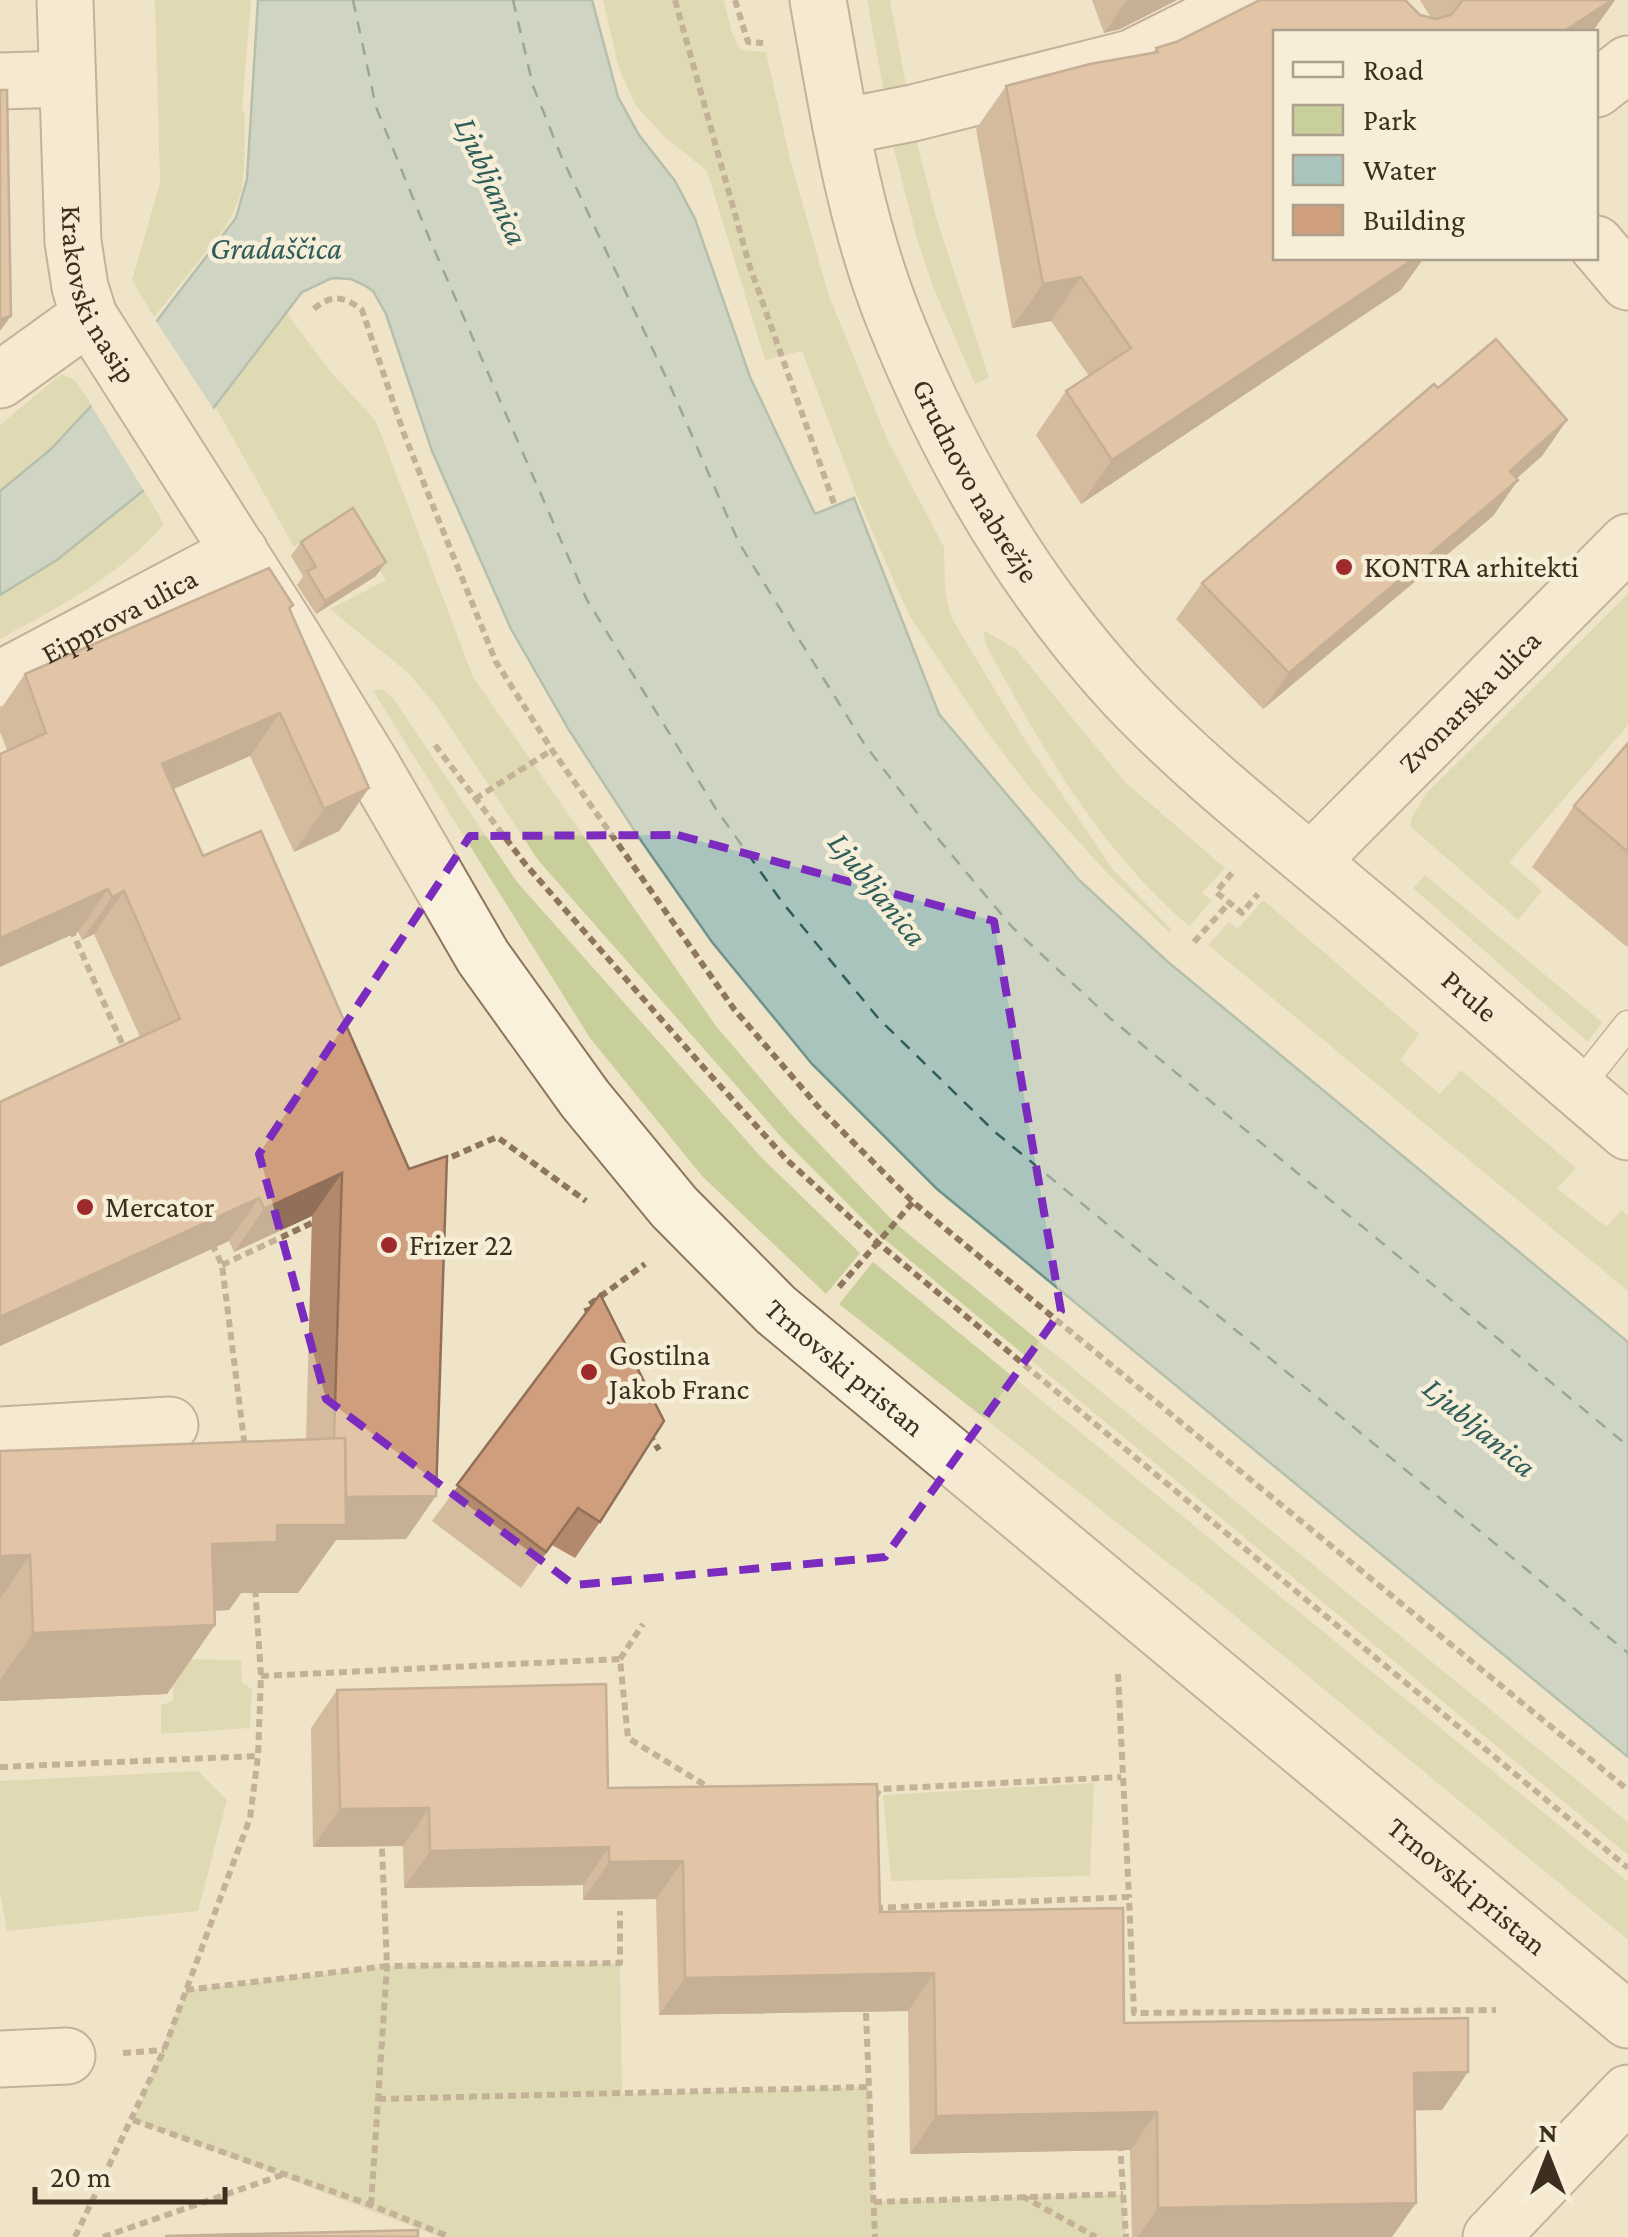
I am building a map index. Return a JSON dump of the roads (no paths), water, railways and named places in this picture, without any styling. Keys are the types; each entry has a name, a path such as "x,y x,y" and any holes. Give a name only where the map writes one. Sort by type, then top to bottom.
{"street":[{"name":"Krakovski nasip","path":"65,0 73,242 80,287 99,334 240,552"},
{"name":"Grudnovo nabrežje","path":"818,0 840,127 866,232 893,315 940,422 1008,545 1126,695 1231,794 1311,861"},
{"path":"840,127 922,111 1131,58 1247,0"},
{"path":"1598,87 1628,64"},
{"path":"0,81 66,80"},
{"path":"1598,246 1628,282"},
{"path":"0,380 99,334"},
{"name":"Zvonarska ulica","path":"1311,861 1628,542"},
{"name":"Eipprova ulica","path":"0,680 240,552"},
{"name":"Trnovski pristan","path":"240,552 483,958 585,1099 674,1207 776,1310 1628,2020"},
{"name":"Prule","path":"1311,861 1628,1132"},
{"path":"0,1435 170,1425"},
{"path":"0,2059 67,2056"},
{"path":"1491,2237 1628,2093"}],"lane":[{"path":"1577,1089 1628,1024"}],"water":[{"path":"258,0 592,0 618,97 639,135 675,181 695,219 750,377 815,514 854,498 939,714 1079,880 1168,962 1628,1342 1628,1757 937,1189 812,1064 712,942 642,842 569,730 511,629 432,451 386,314 373,291 351,279 332,278 302,292 215,406 144,490 57,560 0,595 0,491 50,450 92,405 236,218 247,179"}],"place":[{"name":"KONTRA arhitekti","path":"1344,567"},
{"name":"Mercator","path":"85,1207"},
{"name":"Frizer 22","path":"389,1245"},
{"name":"Gostilna Jakob Franc","path":"589,1372"}],"water label":[{"name":"Ljubljanica","path":"492,181"},
{"name":"Gradaščica","path":"276,248"},
{"name":"Ljubljanica","path":"878,889"},
{"name":"Ljubljanica","path":"1480,1427"}]}
